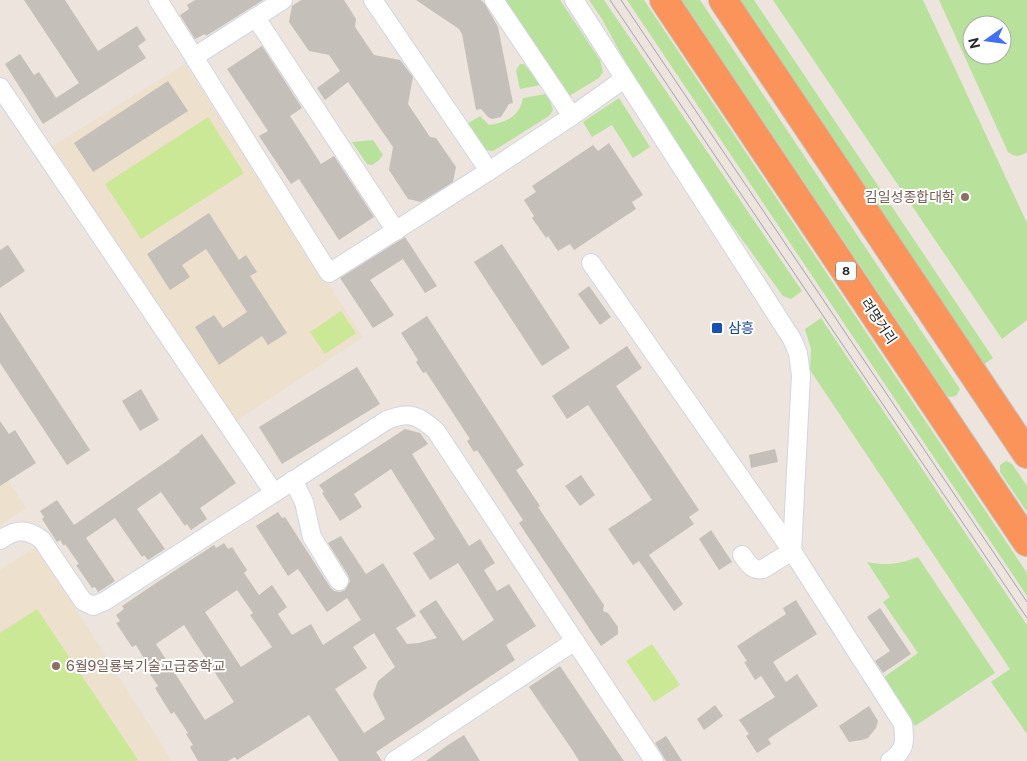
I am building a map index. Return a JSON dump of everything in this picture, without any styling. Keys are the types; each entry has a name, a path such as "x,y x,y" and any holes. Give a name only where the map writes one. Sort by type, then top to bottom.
{"highway":[{"name":"려명거리","path":"664,0 1027,542"},
{"path":"722,0 1027,454"}],"street":[{"path":"194,57 283,0"},
{"path":"373,0 489,171"},
{"path":"494,0 572,116"},
{"path":"574,0 792,339 798,353 801,375 792,551"},
{"path":"166,3 194,57 329,273 489,171 572,116 624,78"},
{"path":"256,18 396,231"},
{"path":"0,87 274,493"},
{"path":"591,262 792,551 903,724 905,744 897,756 890,761"},
{"path":"0,540 10,533 32,532 42,540 83,601 93,606 105,601 387,420 400,415 412,415 423,420 436,431 654,761"},
{"path":"292,480 304,502 312,537 340,581"},
{"path":"742,556 752,568 758,570 763,569 792,551"},
{"path":"394,761 575,641"}],"shaded area":[{"path":"185,64 363,337 236,421 51,147"},
{"path":"0,467 26,508 0,525"},
{"name":"6월9일룡북기술고급중학교","path":"36,547 172,761 0,761 0,570"}],"green space":[{"path":"505,0 560,0 600,60 603,72 599,78 569,96"},
{"path":"589,0 604,0 802,291 791,299 783,296 705,188 635,80 602,19"},
{"path":"627,0 644,0 1027,573 1027,596"},
{"path":"682,0 700,0 960,389 956,396 949,397 946,394"},
{"path":"740,0 754,0 993,358 983,365"},
{"name":"김일성종합대학","path":"773,0 923,0 1027,223 1027,320 1002,339"},
{"path":"939,0 1027,0 1027,152 1018,156 1008,152 969,65 1012,65 1012,15 962,15 962,51"},
{"path":"520,64 524,64 541,85 520,89 516,71"},
{"path":"546,94 553,110 549,116 493,151 485,150 467,124 480,116 489,125 501,122 511,118 519,110 523,98"},
{"path":"619,98 650,147 633,158 612,125 592,137 583,122"},
{"path":"208,117 244,173 141,239 105,184"},
{"path":"373,140 383,155 372,165 367,164 352,142"},
{"path":"341,311 356,333 325,354 310,332"},
{"path":"821,318 1027,625 1027,734 991,682 1010,669 810,370 811,349 805,329"},
{"path":"1006,461 1012,464 1027,486 1027,512 1000,472 1000,465"},
{"path":"918,557 995,673 915,726 883,678 918,653 883,602 890,597 867,562 893,564"},
{"path":"37,609 138,760 0,761 0,633"},
{"path":"652,644 680,685 654,702 626,661"}],"building":[{"path":"24,0 65,0 98,51 137,26 146,40 138,46 146,58 43,124 5,64 20,54 34,75 39,72 56,98 79,83"},
{"path":"195,0 263,0 206,36 205,34 195,39 180,15 189,9 187,5"},
{"path":"301,0 344,0 356,19 355,27 374,55 400,60 413,77 408,104 430,137 436,138 456,167 453,182 421,202 408,199 389,170 393,147 348,82 325,100 317,88 340,71 329,55 309,51 289,22 292,6"},
{"path":"416,0 481,0 485,4 498,27 513,103 509,104 501,117 492,119 481,109 476,110 462,34 459,29"},
{"path":"262,46 302,108 290,116 321,164 334,156 374,217 339,240 299,179 291,184 259,136 268,131 227,69"},
{"path":"168,81 188,111 93,172 74,143"},
{"path":"609,143 643,195 632,202 636,209 574,250 570,244 558,251 532,218 534,216 524,200 536,192 532,186 593,145 598,151"},
{"path":"209,213 239,260 246,255 257,272 250,276 287,333 268,345 262,336 219,365 195,327 214,315 223,328 247,312 206,249 182,265 190,277 170,290 147,254"},
{"path":"405,237 437,286 425,293 403,259 370,280 394,315 373,328 340,278"},
{"path":"502,244 570,348 542,366 474,262"},
{"path":"8,245 25,271 0,288 0,250"},
{"path":"589,286 611,317 600,325 578,294"},
{"path":"0,312 90,450 67,465 0,363"},
{"path":"427,316 524,465 516,470 540,506 538,507 604,605 603,611 608,613 618,627 618,634 601,646 519,523 523,520 477,450 474,452 467,441 470,439 426,372 423,373 416,362 418,360 401,333"},
{"path":"627,346 642,368 616,386 699,510 689,517 694,524 649,555 683,604 674,611 639,561 633,565 608,529 652,500 588,405 567,419 552,396"},
{"path":"357,367 380,404 282,464 259,427"},
{"path":"141,389 159,420 140,431 122,401"},
{"path":"0,421 9,434 15,430 36,463 0,486"},
{"path":"405,429 420,433 428,444 412,454 469,546 480,539 495,563 484,570 497,591 509,584 536,626 506,645 515,660 376,752 382,761 339,761 309,715 237,760 235,757 228,761 198,761 190,747 193,745 186,734 188,733 174,712 171,714 155,688 158,686 148,671 151,670 136,645 132,647 116,623 120,621 116,615 124,609 122,606 171,573 214,545 216,548 224,543 228,549 232,547 247,570 244,573 259,595 272,585 287,607 278,614 292,635 311,624 323,645 361,620 347,598 327,612 298,569 288,576 256,526 278,512 282,518 285,517 334,591 340,592 345,590 350,581 328,543 341,536 366,574 383,563 416,616 396,628 407,644 437,638 419,611 436,600 463,641 494,620 458,563 430,580 413,553 435,539 391,469 354,494 362,507 340,521 319,485","holes":["237,590 253,613 250,615 272,647 241,667 205,612","184,625 234,702 205,720 156,644","374,633 395,667 378,681 373,695 385,719 364,733 335,689 367,668 353,647"]},
{"path":"202,434 236,483 200,508 207,519 191,530 187,524 185,526 161,492 137,509 165,549 148,560 144,555 142,557 115,518 86,538 115,581 98,592 95,587 92,588 76,565 79,564 65,544 64,546 60,540 57,542 42,519 44,517 40,511 57,500 74,525 180,452"},
{"path":"775,449 778,462 751,468 749,455"},
{"path":"581,475 595,495 580,506 565,486"},
{"path":"711,530 732,562 719,570 699,539"},
{"path":"796,600 817,634 773,662 786,682 797,674 818,706 768,739 771,744 757,753 746,736 749,734 739,720 775,697 761,676 755,680 744,662 747,661 737,646 786,614 783,608"},
{"path":"880,608 911,654 883,673 875,661 890,651 867,617"},
{"path":"560,666 624,761 579,761 529,687"},
{"path":"715,705 723,716 704,730 697,719"},
{"path":"869,706 878,721 876,728 868,738 849,742 839,726"},
{"path":"464,735 480,761 426,761 448,745"},
{"path":"666,736 682,761 666,761 655,743"}],"tram line":[{"path":"610,0 1027,618"},
{"path":"621,0 1027,602"}],"place":[{"name":"김일성종합대학","path":"965,197"},
{"name":"삼흥","path":"717,328"},
{"name":"6월9일룡북기술고급중학교","path":"56,666"}]}
